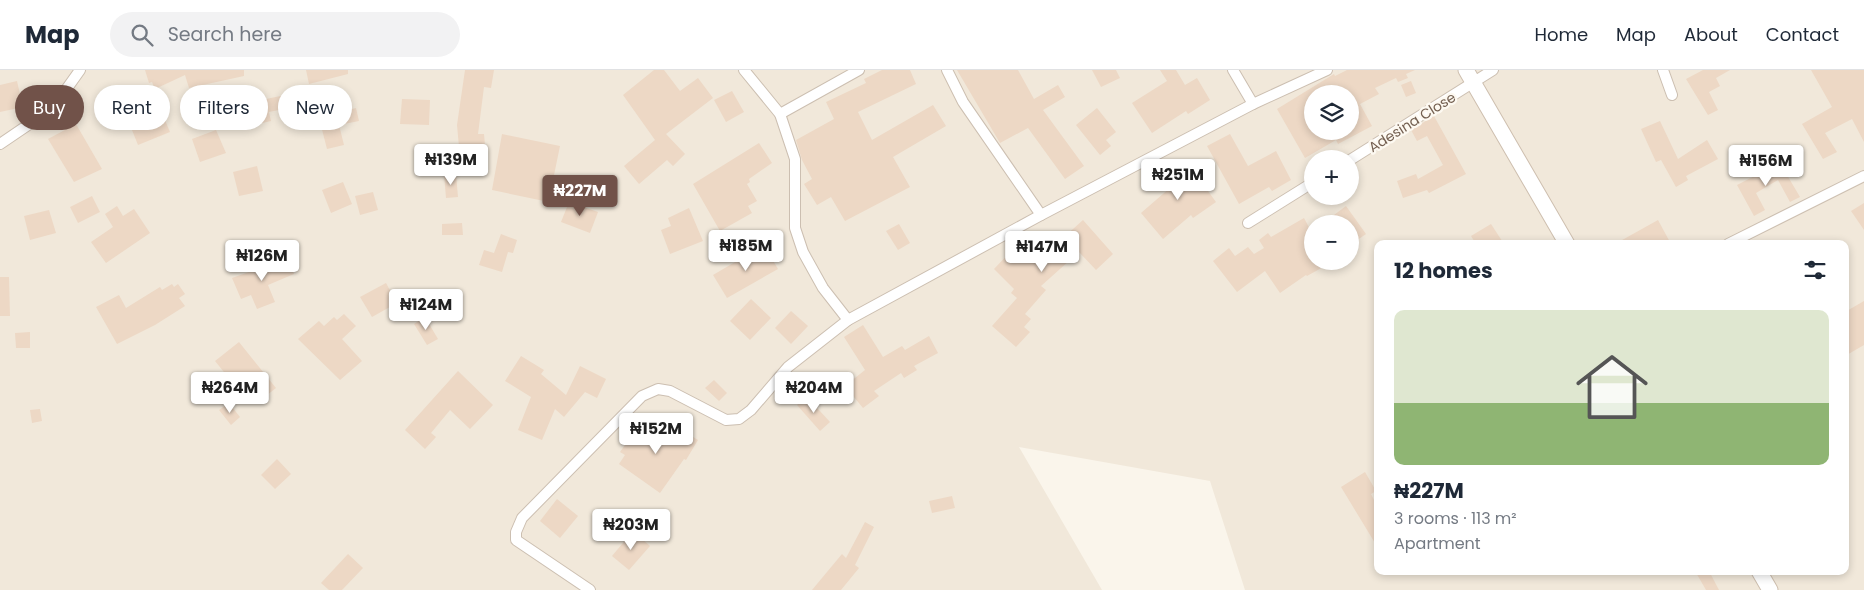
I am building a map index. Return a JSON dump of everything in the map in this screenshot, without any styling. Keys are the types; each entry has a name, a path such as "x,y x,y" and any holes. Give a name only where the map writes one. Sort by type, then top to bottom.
{"main road":[{"path":"1466,70 1565,240"},
{"path":"1761,575 1770,590"}],"street":[{"path":"0,144 53,108 80,70"},
{"path":"744,70 780,114 795,159 795,228 804,252 823,288 848,320"},
{"path":"780,114 859,70"},
{"path":"947,70 963,102 1041,215"},
{"path":"1233,70 1253,104"},
{"path":"590,590 516,540 516,532 522,518 642,396 658,389 670,391 726,420 739,419 752,410 788,367 848,320 1041,215 1253,104 1327,70"},
{"name":"Adesina Close","path":"1359,154 1474,84 1493,70"},
{"path":"1663,70 1672,95"},
{"path":"1736,240 1864,176"},
{"path":"1248,222 1304,188"}],"shaded area":[{"path":"0,70 1864,70 1864,590 1245,590 1210,481 1019,447 1102,590 0,590"}],"building":[{"path":"145,70 244,70 244,76 203,85 188,85 185,75 164,85 149,83"},
{"path":"306,70 348,70 348,74 309,84"},
{"path":"465,70 494,70 491,88 484,87 478,134 484,134 487,167 461,169 457,125"},
{"path":"654,70 664,70 680,91 698,78 713,98 666,134 685,154 673,166 667,160 639,184 624,166 655,140 623,95"},
{"path":"882,70 910,70 916,84 858,112 872,140 933,105 946,126 893,157 910,187 845,221 831,197 817,205 804,184 812,179 802,160 796,140 834,119 826,102 866,83 864,79"},
{"path":"957,70 1018,70 1034,99 1058,85 1065,97 1043,110 1084,166 1065,179 1028,128 1000,143"},
{"path":"1092,70 1116,70 1120,78 1101,87"},
{"path":"1160,70 1176,70 1185,85 1197,78 1210,100 1188,114 1186,111 1152,133 1132,103 1167,81"},
{"path":"1347,70 1415,70 1406,74 1408,78 1398,82 1396,78 1375,88 1379,94 1360,104 1372,126 1359,133 1359,85 1316,85 1334,74 1335,76"},
{"path":"1703,70 1730,70 1716,78 1720,86 1709,92 1718,110 1708,115 1686,79"},
{"path":"1811,70 1864,70 1864,142 1852,119 1825,133 1837,152 1823,159 1802,124 1832,107"},
{"path":"17,81 18,85 15,85 15,109 0,112 0,85"},
{"path":"1411,81 1416,93 1406,97 1401,85"},
{"path":"732,91 744,112 726,122 714,100"},
{"path":"1304,92 1304,140 1336,140 1319,150 1304,150 1304,156 1277,109"},
{"path":"278,97 278,110 269,112 271,121 268,122 268,99"},
{"path":"402,99 430,100 429,125 400,124"},
{"path":"356,108 359,121 352,122 352,109"},
{"path":"1097,108 1116,132 1106,140 1111,146 1100,155 1076,125"},
{"path":"1434,116 1466,174 1429,193 1427,190 1403,198 1397,181 1416,174 1418,179 1443,165 1427,136 1417,141 1411,130"},
{"path":"1660,121 1678,159 1707,140 1718,159 1686,176 1688,180 1676,187 1661,160 1656,162 1641,129"},
{"path":"65,130 79,130 102,169 74,182 48,139"},
{"path":"132,130 169,130 170,132 138,145"},
{"path":"216,130 226,153 200,162 192,139"},
{"path":"322,130 340,130 344,145 327,149"},
{"path":"502,134 560,146 553,180 559,181 556,206 544,204 544,201 492,190"},
{"path":"1230,134 1248,166 1276,151 1291,180 1272,191 1269,187 1239,204 1207,146"},
{"path":"1336,140 1346,140 1338,144"},
{"path":"759,143 772,163 749,179 750,182 747,184 757,201 748,206 752,213 720,231 693,184"},
{"path":"1186,161 1216,202 1193,218 1191,215 1163,239 1141,213 1171,187 1164,177"},
{"path":"1780,163 1800,197 1790,202 1778,180 1756,193 1765,210 1754,216 1737,185"},
{"path":"257,166 263,191 239,196 233,172"},
{"path":"444,174 456,174 458,197 446,198"},
{"path":"343,182 352,204 331,213 322,190"},
{"path":"373,192 378,210 360,215 355,196"},
{"path":"92,196 100,212 78,223 70,207"},
{"path":"569,202 598,212 590,233 561,222"},
{"path":"1864,203 1864,230 1851,211"},
{"path":"117,206 123,216 134,209 150,233 106,263 91,242 113,227 105,214"},
{"path":"1346,206 1352,215 1334,215"},
{"path":"689,208 703,241 670,254 661,230 671,226 668,218"},
{"path":"49,210 56,233 30,240 24,216"},
{"path":"1304,218 1304,270 1318,270 1306,275 1280,293 1265,271 1237,292 1213,261 1229,248 1235,256 1248,247 1254,254 1264,248 1259,240 1268,233 1271,237"},
{"path":"1083,220 1113,254 1096,270 1079,252 1041,286 1046,290 1025,314 1031,319 1024,327 1030,332 1016,347 992,326 1017,298 1011,293 1014,289 994,269 1014,248 1017,251 1039,232 1053,247"},
{"path":"1658,220 1669,240 1622,240"},
{"path":"462,223 463,235 442,235 442,224"},
{"path":"899,224 910,243 898,250 886,231"},
{"path":"1359,224 1366,234 1359,239"},
{"path":"1491,224 1501,240 1474,240 1471,236"},
{"path":"501,234 517,240 513,253 508,252 502,272 479,265 484,250 494,253"},
{"path":"764,245 778,269 727,298 713,275"},
{"path":"288,258 294,274 268,285 275,302 257,309 251,295 241,299 232,278"},
{"path":"0,277 9,277 10,316 0,316"},
{"path":"386,283 397,303 372,317 360,297"},
{"path":"172,284 174,287 178,284 185,294 179,298 185,306 155,325 117,344 96,307 119,295 126,308 160,287 162,290"},
{"path":"751,299 771,318 750,340 730,321"},
{"path":"1864,301 1864,345 1849,354 1849,310"},
{"path":"791,311 808,326 791,344 775,328"},
{"path":"344,314 356,326 342,339 362,361 340,380 298,339 319,321 324,326 334,317 337,320"},
{"path":"425,317 438,339 427,345 414,324"},
{"path":"863,325 883,357 902,346 905,350 929,336 938,353 914,366 917,370 904,378 901,373 874,391 879,396 863,408 845,386 865,370 844,337"},
{"path":"30,332 30,348 16,348 15,333"},
{"path":"239,342 276,388 262,399 251,384 240,392 215,361"},
{"path":"521,356 544,370 541,374 566,395 580,366 606,379 597,398 585,392 564,417 555,409 542,440 518,430 531,397 505,381"},
{"path":"458,371 493,405 470,429 450,410 431,433 436,437 425,449 405,430"},
{"path":"714,380 727,393 719,401 705,388"},
{"path":"807,397 830,422 820,431 797,405"},
{"path":"229,403 240,417 231,425 219,410"},
{"path":"40,409 42,421 32,423 30,410"},
{"path":"669,424 684,434 685,432 698,440 686,460 684,459 660,493 619,464 625,455 620,452 630,438 624,435 630,426 657,441"},
{"path":"277,459 291,474 275,489 261,475"},
{"path":"1365,472 1374,488 1374,492 1371,494 1374,500 1374,541 1341,487"},
{"path":"952,496 955,508 932,513 929,501"},
{"path":"557,499 578,516 560,538 540,521"},
{"path":"865,522 874,527 855,565 859,568 841,590 812,590 842,554 846,558"},
{"path":"633,531 650,546 629,570 612,556"},
{"path":"348,554 363,568 342,590 329,590 321,583"},
{"path":"1697,575 1711,575 1719,590 1706,590"}]}
